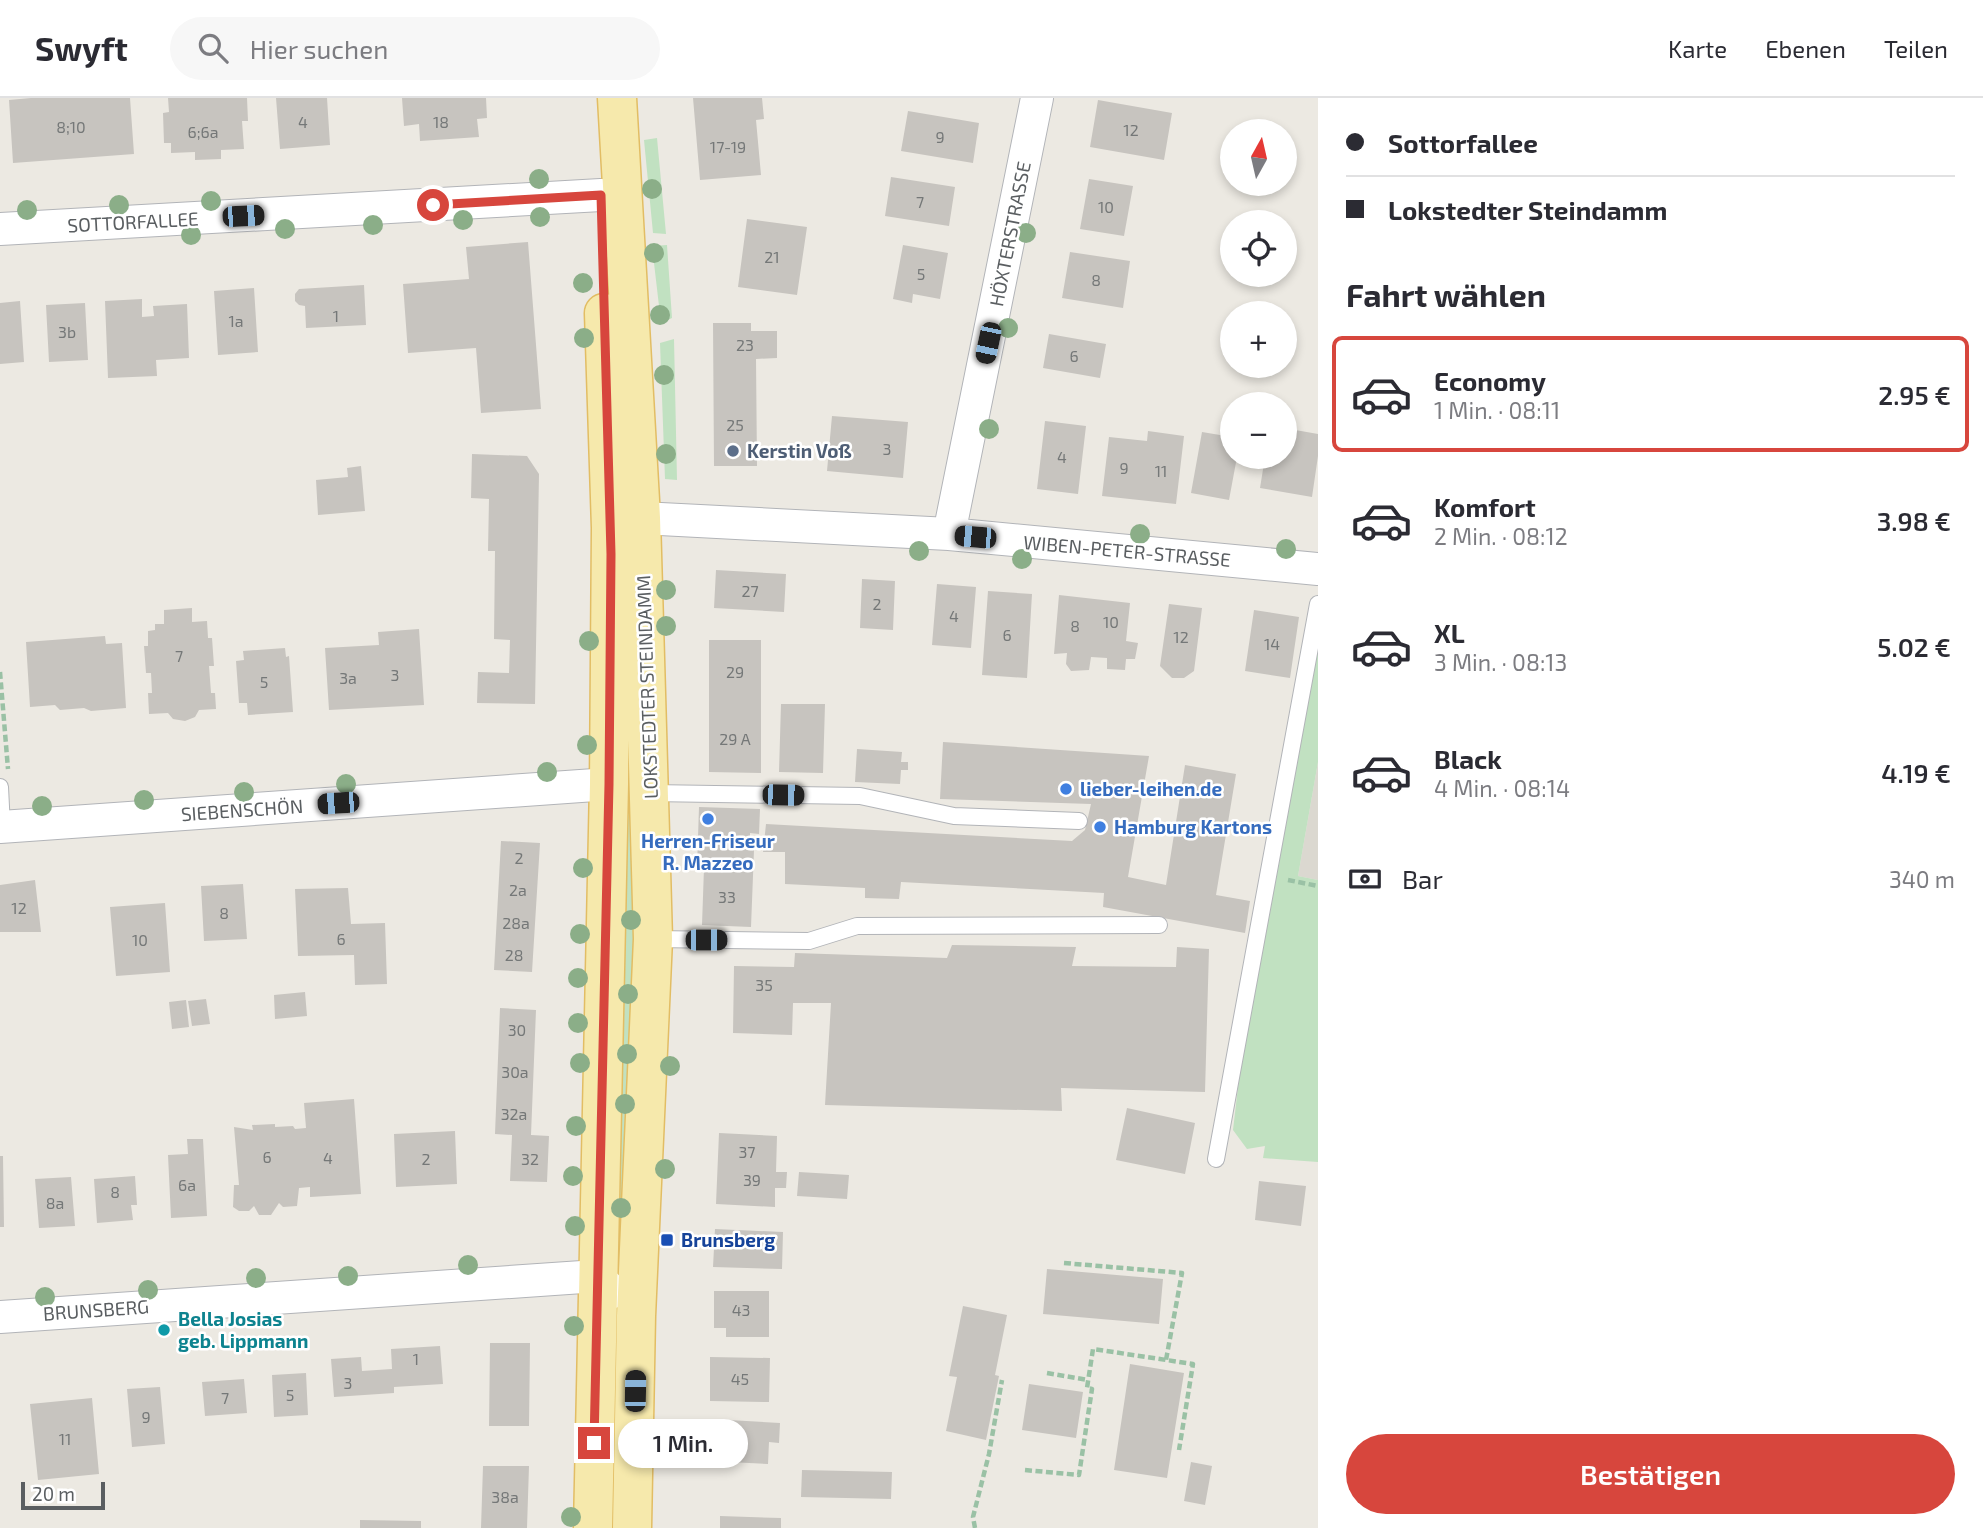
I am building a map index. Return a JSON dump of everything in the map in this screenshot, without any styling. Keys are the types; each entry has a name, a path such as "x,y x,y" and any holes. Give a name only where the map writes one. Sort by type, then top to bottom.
{"main road":[{"name":"LOKSTEDTER STEINDAMM","path":"591,98 601,195 611,528 609,784 593,1528"},
{"name":"LOKSTEDTER STEINDAMM","path":"617,98 641,519 653,939 636,1315 632,1528"}],"street":[{"name":"HÖXTERSTRASSE","path":"949,534 1037,98"},
{"name":"SOTTORFALLEE","path":"0,229 601,195"},
{"name":"WIBEN-PETER-STRASSE","path":"641,519 949,534 1318,569"},
{"name":"SIEBENSCHÖN","path":"1,827 609,784"},
{"path":"597,1276 636,1315"},
{"name":"BRUNSBERG","path":"0,1317 597,1276"}],"lane":[{"path":"1216,1159 1318,604"},
{"path":"0,787 1,827"},
{"path":"650,793 860,796 954,816 1079,821"},
{"path":"653,939 809,941 857,926 1159,925"}],"path":[{"path":"0,672 9,772"},
{"path":"1064,1263 1182,1273 1166,1360"},
{"path":"1025,1470 1079,1475 1093,1389 1087,1388 1093,1349 1193,1364 1179,1450"},
{"path":"1047,1373 1088,1380"},
{"path":"975,1528 973,1517 989,1454 1002,1380"}],"shaded area":[{"path":"1318,762 1318,880 1298,876"}],"green space":[{"path":"657,138 666,234 653,233 644,140"},
{"path":"667,245 672,318 661,323 652,246"},
{"path":"674,339 677,480 665,479 660,343"},
{"path":"1318,604 1318,762 1298,876 1318,880 1318,1162 1263,1158 1265,1146 1247,1149 1233,1130 1262,882"},
{"path":"628,744 633,744 637,881 623,1281 613,1276"}],"building":[{"path":"130,98 134,154 13,163 9,100"},
{"path":"168,98 247,98 248,121 242,121 244,149 221,150 221,159 195,160 195,152 171,153 171,143 164,143 163,113 169,112"},
{"path":"276,98 327,98 330,145 280,149"},
{"path":"402,98 486,98 487,118 477,119 479,137 420,141 419,124 404,126"},
{"path":"693,98 762,98 764,119 756,120 761,175 700,180"},
{"path":"1098,100 1172,113 1164,160 1090,147"},
{"path":"908,111 979,123 973,163 901,151"},
{"path":"891,177 955,187 949,226 885,216"},
{"path":"1089,179 1133,186 1124,236 1080,229"},
{"path":"747,219 807,227 797,295 738,287"},
{"path":"528,242 541,409 481,413 476,348 408,353 403,284 469,279 466,247"},
{"path":"903,245 948,253 940,299 913,294 912,303 893,299"},
{"path":"1070,252 1130,261 1123,308 1062,298"},
{"path":"364,285 366,325 306,328 305,306 295,301 295,294 299,289"},
{"path":"254,288 258,352 218,355 214,291"},
{"path":"142,299 142,317 154,316 153,306 187,304 189,358 156,360 157,376 108,378 105,301"},
{"path":"20,301 24,362 0,364 0,303"},
{"path":"85,303 88,360 49,362 46,305"},
{"path":"713,323 751,323 751,331 777,331 777,358 756,359 757,466 714,466"},
{"path":"1049,334 1106,344 1100,378 1043,368"},
{"path":"832,416 908,422 903,478 827,471"},
{"path":"1045,421 1086,426 1078,494 1037,489"},
{"path":"1297,430 1318,434 1312,497 1260,488 1263,469 1297,469"},
{"path":"1148,431 1184,436 1176,504 1102,496 1109,437 1147,441"},
{"path":"1202,432 1220,435 1220,469 1235,469 1229,500 1191,493"},
{"path":"472,454 527,456 539,474 535,704 477,703 478,672 509,673 510,640 494,639 495,551 488,551 489,499 471,498"},
{"path":"361,466 365,511 318,515 316,480 348,477 347,468"},
{"path":"716,570 786,574 784,612 714,608"},
{"path":"862,579 895,581 893,630 860,628"},
{"path":"937,584 976,587 971,648 932,645"},
{"path":"988,591 1032,594 1027,678 982,675"},
{"path":"1059,595 1130,603 1126,641 1138,643 1135,659 1126,659 1125,670 1107,669 1107,658 1091,657 1089,670 1071,671 1066,664 1067,653 1054,654"},
{"path":"1169,604 1202,608 1194,671 1184,678 1172,678 1160,666"},
{"path":"192,608 192,622 207,621 208,638 212,638 214,666 209,666 211,693 215,693 216,709 199,710 195,717 185,721 173,719 168,713 149,714 151,673 146,673 144,646 148,646 148,631 155,630 155,624 164,624 164,610"},
{"path":"1254,610 1299,617 1290,678 1245,671"},
{"path":"419,629 424,705 329,710 325,648 379,645 378,632"},
{"path":"105,636 106,644 122,643 126,708 91,711 84,708 60,710 55,705 30,707 26,642"},
{"path":"709,640 761,640 761,773 709,772"},
{"path":"285,648 286,657 289,656 293,712 248,715 247,703 239,703 236,661 244,660 243,651"},
{"path":"781,704 825,704 823,773 779,772"},
{"path":"943,742 1149,756 1128,877 1166,885 1185,765 1236,774 1216,895 1250,901 1245,933 1103,907 1104,893 901,882 899,899 865,898 865,888 785,884 785,852 763,852 766,824 1072,841 1085,830 1091,804 940,799"},
{"path":"857,749 902,752 901,762 908,762 908,770 901,770 900,784 855,782"},
{"path":"699,807 760,809 759,834 750,833 750,850 754,850 751,927 702,925 704,868 697,868"},
{"path":"501,841 540,843 532,972 494,970"},
{"path":"35,880 41,932 0,932 0,885"},
{"path":"243,884 247,939 204,941 201,886"},
{"path":"348,888 351,924 385,923 387,984 355,985 354,955 298,956 295,889"},
{"path":"165,903 170,972 116,976 110,907"},
{"path":"952,945 1076,947 1072,966 1176,967 1177,947 1209,949 1205,1092 1061,1088 1062,1111 825,1105 831,1003 793,1003 792,1035 733,1033 734,966 794,967 795,953 947,958"},
{"path":"305,992 307,1016 275,1019 274,995"},
{"path":"206,999 210,1024 192,1026 188,1001"},
{"path":"186,1000 189,1027 172,1029 169,1002"},
{"path":"500,1008 536,1010 531,1135 549,1136 547,1182 510,1181 512,1135 495,1134"},
{"path":"354,1099 361,1194 310,1197 310,1187 299,1188 297,1206 283,1207 279,1203 271,1215 259,1215 254,1206 249,1211 239,1211 233,1207 234,1185 239,1185 234,1127 253,1130 252,1125 275,1124 275,1127 306,1128 304,1103"},
{"path":"1127,1108 1195,1123 1185,1174 1116,1160"},
{"path":"455,1131 457,1184 396,1187 394,1134"},
{"path":"719,1133 777,1136 776,1172 787,1172 786,1188 775,1188 775,1207 716,1204"},
{"path":"187,1139 203,1139 207,1216 171,1218 168,1155 188,1154"},
{"path":"0,1156 3,1156 4,1227 0,1227"},
{"path":"799,1172 849,1175 847,1199 797,1196"},
{"path":"135,1176 137,1205 131,1205 133,1220 97,1223 94,1179"},
{"path":"71,1177 75,1226 39,1228 35,1179"},
{"path":"1259,1181 1306,1186 1301,1226 1255,1220"},
{"path":"715,1229 783,1232 782,1269 713,1267"},
{"path":"1047,1269 1163,1279 1159,1324 1043,1314"},
{"path":"714,1291 769,1291 769,1337 726,1337 726,1328 714,1328"},
{"path":"963,1306 1007,1315 995,1375 999,1376 986,1440 946,1431 957,1377 949,1376"},
{"path":"490,1343 530,1343 529,1426 489,1426"},
{"path":"440,1346 443,1384 394,1387 394,1393 334,1397 331,1359 361,1357 362,1371 392,1369 391,1349"},
{"path":"710,1357 770,1358 769,1402 710,1401"},
{"path":"1130,1364 1184,1373 1167,1478 1114,1470"},
{"path":"306,1373 308,1415 274,1417 272,1375"},
{"path":"244,1379 247,1413 205,1416 202,1382"},
{"path":"1029,1384 1083,1392 1076,1438 1022,1430"},
{"path":"160,1387 165,1444 132,1447 127,1389"},
{"path":"92,1398 99,1474 38,1480 30,1404"},
{"path":"711,1419 780,1423 779,1443 769,1442 768,1464 709,1461"},
{"path":"1191,1462 1212,1466 1205,1505 1184,1501"},
{"path":"483,1466 529,1466 527,1528 481,1528"},
{"path":"802,1470 892,1472 891,1499 801,1497"},
{"path":"720,1516 781,1518 781,1528 720,1528"},
{"path":"360,1520 421,1521 421,1528 360,1528"}],"place":[{"name":"Kerstin Voß","path":"733,451"},
{"name":"lieber-leihen.de","path":"1066,789"},
{"name":"Herren-Friseur R. Mazzeo","path":"708,819"},
{"name":"Hamburg Kartons","path":"1100,827"},
{"name":"Brunsberg","path":"667,1240"},
{"name":"Bella Josias geb. Lippmann","path":"164,1330"}],"route":[{"path":"433,205 601,195 611,554 609,784 594,1443"}]}
